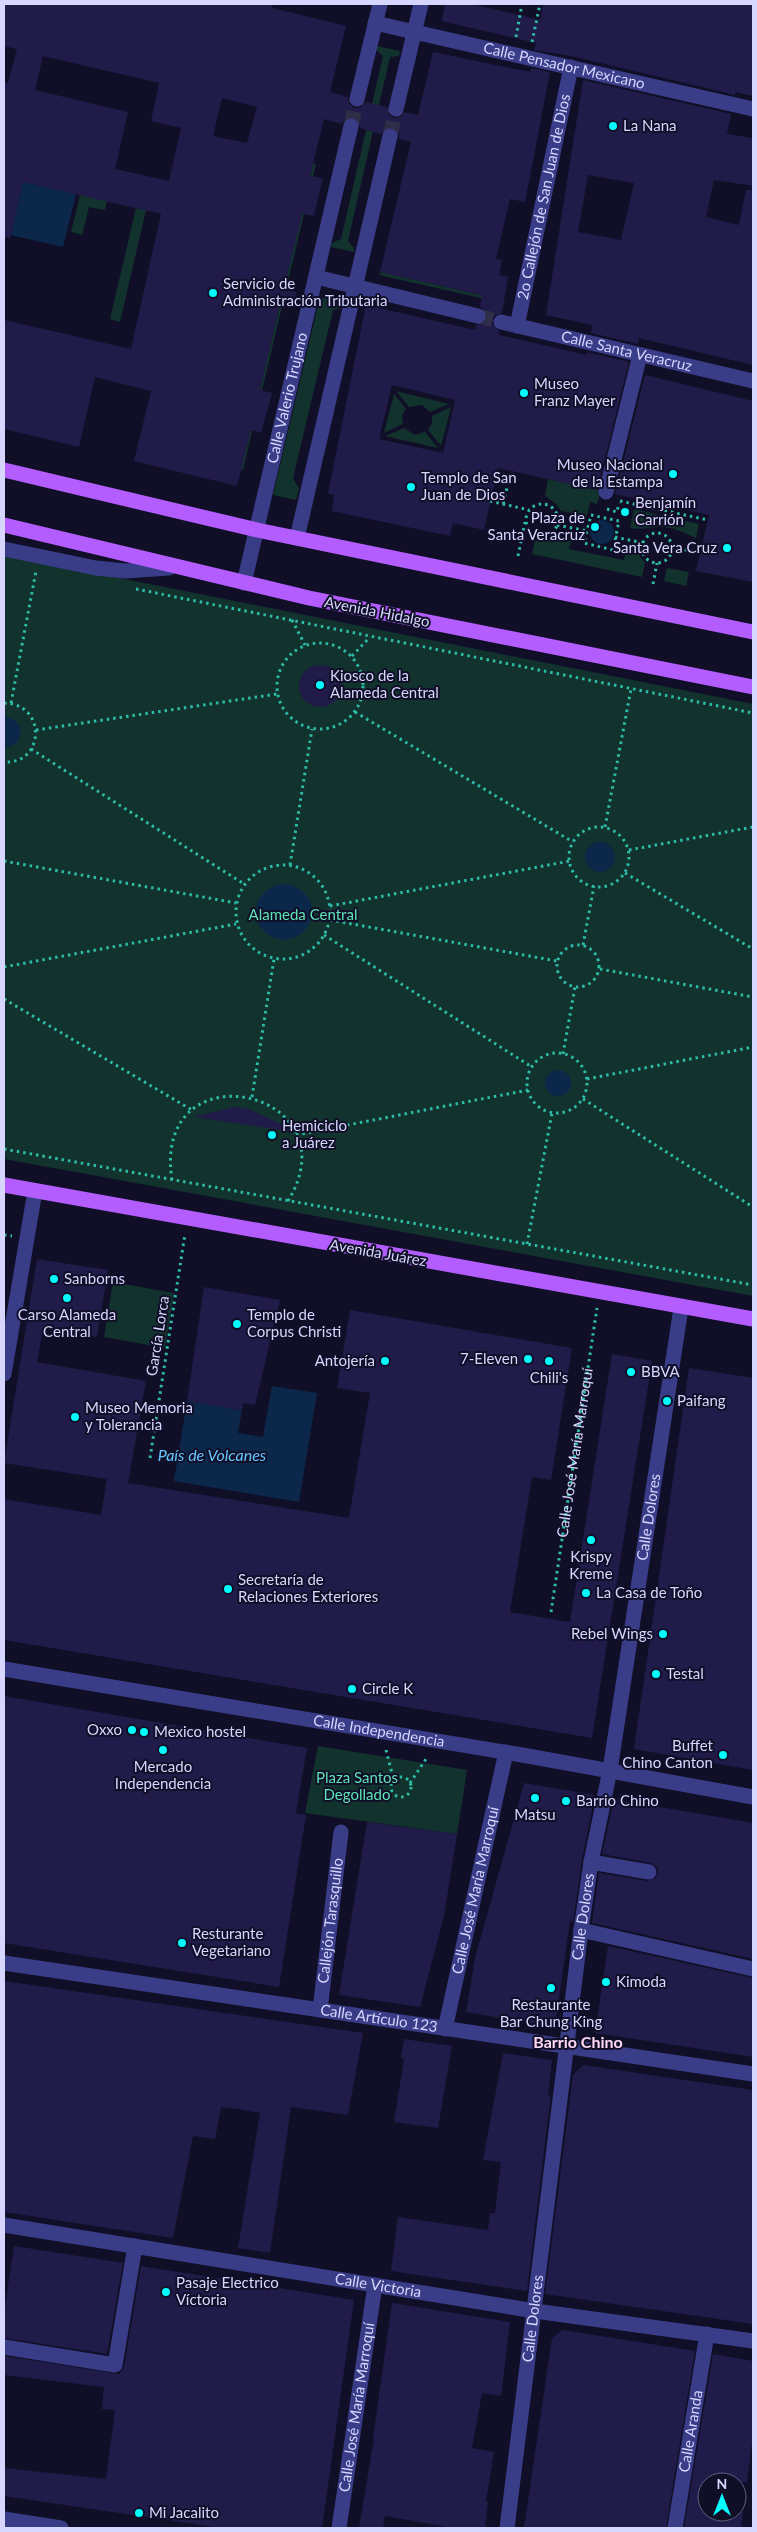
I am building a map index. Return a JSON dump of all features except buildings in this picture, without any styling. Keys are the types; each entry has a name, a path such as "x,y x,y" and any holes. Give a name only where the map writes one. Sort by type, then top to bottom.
{"main road":[{"path":"4,470 256,530 753,632"},
{"name":"Avenida Hidalgo","path":"4,525 319,600 753,687"},
{"name":"Avenida Juárez","path":"4,1185 681,1308 753,1319"}],"street":[{"path":"357,99 380,4"},
{"path":"396,109 421,4"},
{"name":"Calle Pensador Mexicano","path":"375,23 753,109"},
{"name":"2o Callejón de San Juan de Dios","path":"518,326 571,67"},
{"name":"Calle Valerio Trujano","path":"244,583 351,126"},
{"path":"297,538 390,136"},
{"path":"316,277 478,316"},
{"name":"Calle Santa Veracruz","path":"501,322 753,381"},
{"path":"606,492 640,354"},
{"path":"4,549 96,568 125,571 149,568 185,569"},
{"path":"4,1374 35,1190"},
{"name":"Calle Dolores","path":"507,2528 581,1930 591,1862 610,1770 681,1308"},
{"name":"Calle Independencia","path":"4,1669 506,1752 753,1796"},
{"name":"Calle José María Marroquí","path":"445,2028 506,1752"},
{"name":"Callejón Tarasquillo","path":"320,2010 341,1832"},
{"path":"591,1862 649,1872"},
{"path":"581,1930 753,1969"},
{"name":"Calle Artículo 123","path":"4,1963 753,2074"},
{"name":"Calle Victoria","path":"4,2228 135,2246 534,2311 753,2341"},
{"path":"4,2347 115,2364 135,2246"},
{"name":"Calle José María Marroquí","path":"339,2528 375,2285"},
{"name":"Calle Aranda","path":"675,2528 708,2334"},
{"path":"4,2520 61,2528"}],"path":[{"path":"515,42 522,4"},
{"path":"530,51 540,4"},
{"path":"497,474 510,476 504,504"},
{"path":"490,501 529,510"},
{"path":"623,501 708,520"},
{"path":"518,556 526,518 529,510 540,504 550,506 557,514 557,525 551,533 541,536 532,532 526,518"},
{"path":"600,517 602,508"},
{"path":"591,515 600,517 619,521 613,550 584,543 591,515"},
{"path":"557,525 587,531"},
{"path":"658,533 667,536 672,547 669,558 657,563 646,558 643,543 648,536 658,533"},
{"path":"615,538 643,543"},
{"path":"672,547 700,552"},
{"path":"653,584 657,563"},
{"path":"28,567 46,571"},
{"path":"11,703 36,569"},
{"path":"131,588 753,713"},
{"path":"292,620 305,645"},
{"path":"352,656 370,636"},
{"path":"330,644 352,656 360,669 364,683 362,698 355,712 336,726 312,729 289,717 281,706 277,694 276,681 286,659 305,645 330,644"},
{"path":"605,827 631,689"},
{"path":"36,730 277,694"},
{"path":"4,703 11,703 25,710 34,723 36,730 31,749 19,759 4,762"},
{"path":"355,712 573,842"},
{"path":"290,865 312,729"},
{"path":"31,749 244,884"},
{"path":"605,827 620,835 629,850 628,865 625,873 611,884 594,886 576,876 569,853 573,842 582,832 605,827"},
{"path":"629,850 753,827"},
{"path":"4,861 236,903"},
{"path":"330,906 570,861"},
{"path":"280,865 301,868 316,879 326,893 330,906 330,920 324,935 316,946 304,955 290,959 274,959 254,950 246,942 236,924 236,903 244,884 261,870 280,865"},
{"path":"625,873 753,949"},
{"path":"583,945 594,886"},
{"path":"330,920 557,961"},
{"path":"4,967 236,924"},
{"path":"324,935 532,1067"},
{"path":"583,945 595,952 599,960 600,969 597,976 588,985 575,987 560,978 557,961 567,948 583,945"},
{"path":"252,1097 274,959"},
{"path":"600,969 753,997"},
{"path":"563,1054 575,987"},
{"path":"4,999 192,1110"},
{"path":"587,1079 753,1047"},
{"path":"563,1054 579,1062 587,1079 587,1090 583,1099 568,1112 552,1113 535,1103 528,1090 527,1081 532,1067 543,1057 563,1054"},
{"path":"296,1135 528,1090"},
{"path":"172,1180 169,1163 171,1146 178,1127 192,1110 216,1098 231,1095 252,1097 279,1111 296,1135 300,1148 300,1172 288,1201"},
{"path":"583,1099 753,1207"},
{"path":"527,1244 552,1113"},
{"path":"4,1149 753,1285"},
{"name":"García Lorca","path":"150,1458 188,1218"},
{"name":"Calle José María Marroquí","path":"551,1612 599,1292"},
{"path":"381,1732 394,1781 392,1790 399,1797 405,1796 410,1792 410,1783 439,1741"},
{"path":"394,1781 402,1778 410,1783"}],"green space":[{"path":"377,46 400,51 399,56 390,57 348,241 354,248 354,252 331,247 332,243 341,239 383,56 376,50"},
{"path":"313,163 316,164 243,470 241,469"},
{"path":"80,195 107,201 105,210 89,207 82,235 71,232"},
{"path":"136,208 146,210 120,322 110,319"},
{"path":"380,272 503,300 503,303 379,275"},
{"path":"320,297 343,302 342,308 333,310 293,478 299,489 296,500 273,495"},
{"path":"396,391 449,404 430,412 422,405 409,407"},
{"path":"394,394 406,409 402,416 403,424 384,433"},
{"path":"451,407 441,446 428,430 432,423 432,416"},
{"path":"404,428 415,435 425,432 438,448 385,436"},
{"path":"548,479 601,491 597,504 590,502 587,516 561,511 556,504 545,496"},
{"path":"634,509 699,524 696,538 668,527 630,528"},
{"path":"554,537 571,541 569,549 624,560 626,551 638,554 645,563 642,577 532,554 535,541"},
{"name":"Alameda Central","path":"4,555 753,704 753,1296 4,1159"},
{"path":"667,568 689,572 686,586 664,581"},
{"path":"113,1282 174,1293 165,1348 104,1337"},
{"name":"Plaza Santos Degollado","path":"318,1746 467,1770 457,1834 305,1813"}],"water":[{"path":"23,182 76,194 63,247 11,235"},
{"path":"602,520 611,523 614,532 611,541 602,544 593,541 590,532 593,523"},
{"path":"4,717 16,722 20,732 16,742 4,748"},
{"path":"600,842 611,846 615,857 611,868 600,872 589,868 585,857 589,846"},
{"path":"278,884 290,884 300,888 308,896 312,912 308,928 300,936 290,940 278,940 268,936 260,928 256,918 256,906 260,896 268,888"},
{"path":"558,1070 567,1074 571,1083 567,1092 558,1096 549,1092 545,1083 549,1074"},
{"name":"País de Volcanes","path":"272,1386 317,1393 299,1502 174,1481 187,1401 242,1410 238,1433 263,1437"}],"tunnel":[{"path":"351,126 357,99"},
{"path":"390,136 396,109"},
{"path":"478,316 501,322"}],"place":[{"name":"La Nana","path":"613,126"},
{"name":"Servicio de Administración Tributaria","path":"213,293"},
{"name":"Museo Franz Mayer","path":"524,393"},
{"name":"Museo Nacional de la Estampa","path":"673,474"},
{"name":"Templo de San Juan de Dios","path":"411,487"},
{"name":"Benjamín Carrión","path":"625,512"},
{"name":"Plaza de Santa Veracruz","path":"595,527"},
{"name":"Santa Vera Cruz","path":"727,548"},
{"name":"Kiosco de la Alameda Central","path":"320,685"},
{"name":"Hemiciclo a Juárez","path":"272,1135"},
{"name":"Sanborns","path":"54,1279"},
{"name":"Carso Alameda Central","path":"67,1298"},
{"name":"Templo de Corpus Christi","path":"237,1324"},
{"name":"7-Eleven","path":"528,1359"},
{"name":"Antojería","path":"385,1361"},
{"name":"Chili's","path":"549,1361"},
{"name":"BBVA","path":"631,1372"},
{"name":"Paifang","path":"667,1401"},
{"name":"Museo Memoria y Tolerancia","path":"75,1417"},
{"name":"Krispy Kreme","path":"591,1540"},
{"name":"Secretaría de Relaciones Exteriores","path":"228,1589"},
{"name":"La Casa de Toño","path":"586,1593"},
{"name":"Rebel Wings","path":"663,1634"},
{"name":"Testal","path":"656,1674"},
{"name":"Circle K","path":"352,1689"},
{"name":"Oxxo","path":"132,1730"},
{"name":"Mexico hostel","path":"144,1732"},
{"name":"Mercado Independencia","path":"163,1750"},
{"name":"Buffet Chino Canton","path":"723,1755"},
{"name":"Matsu","path":"535,1798"},
{"name":"Barrio Chino","path":"566,1801"},
{"name":"Resturante Vegetariano","path":"182,1943"},
{"name":"Kimoda","path":"606,1982"},
{"name":"Restaurante Bar Chung King","path":"551,1988"},
{"name":"Pasaje Electrico Víctoria","path":"166,2292"},
{"name":"Mi Jacalito","path":"139,2513"}],"district":[{"name":"Barrio Chino","path":"578,2042"}]}
